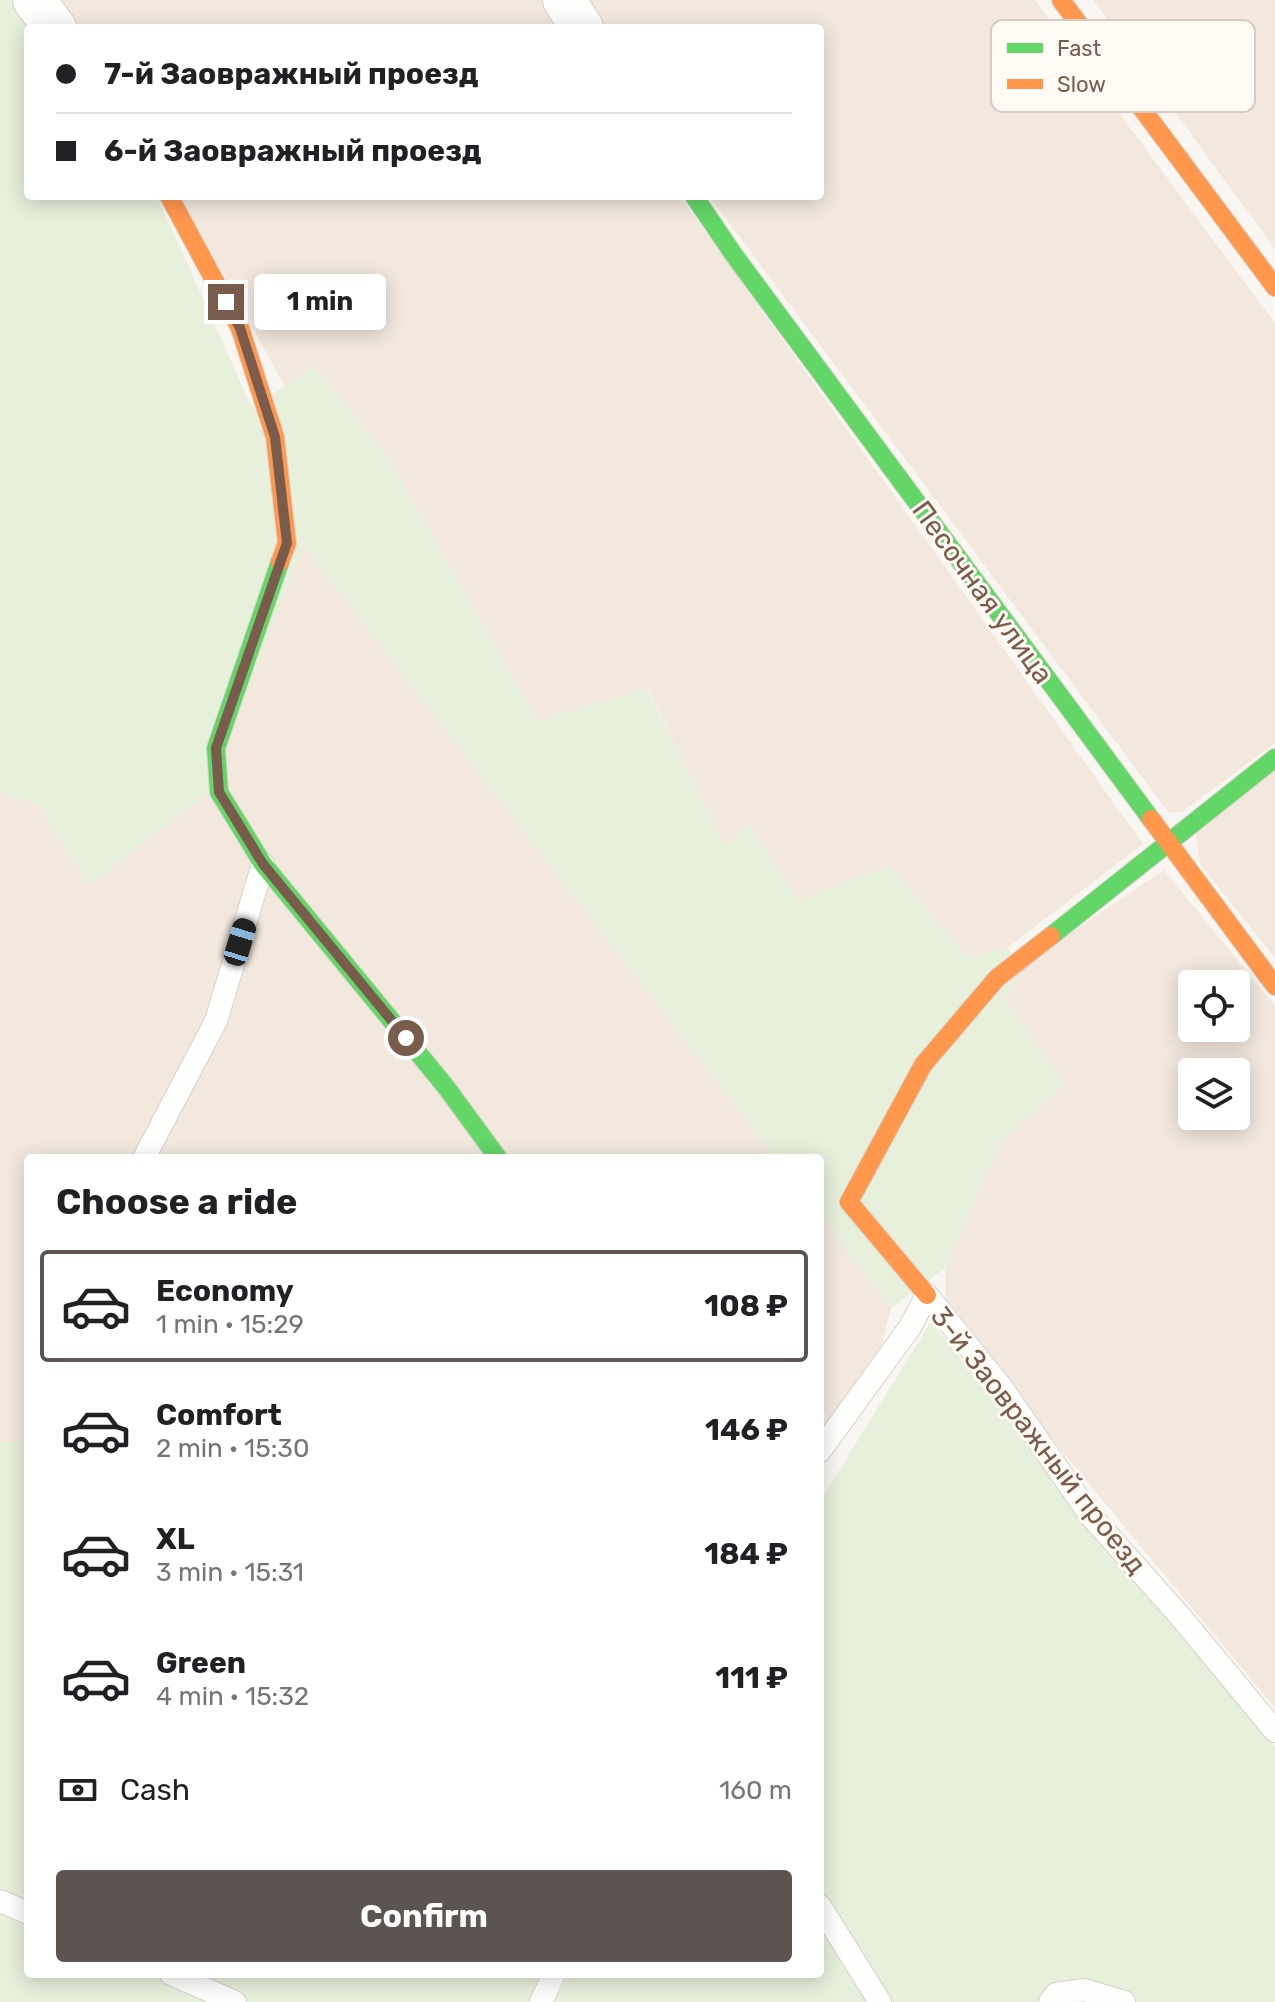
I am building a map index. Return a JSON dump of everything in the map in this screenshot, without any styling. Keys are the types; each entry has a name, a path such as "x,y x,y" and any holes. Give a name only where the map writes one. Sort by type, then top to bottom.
{"street":[{"path":"34,0 52,24"},
{"path":"564,0 579,24"},
{"path":"1061,0 1076,20"},
{"path":"1145,112 1275,287"},
{"path":"171,200 240,328 275,437 287,543 216,748 219,792 263,864 446,1087 495,1154"},
{"name":"Песочная улица","path":"697,200 734,255 1275,986"},
{"path":"927,1295 849,1202 923,1065 997,978 1275,758"}],"lane":[{"path":"146,1154 216,1021 263,864"},
{"path":"824,1445 910,1327 927,1295"},
{"name":"3-й Заовражный проезд","path":"927,1295 1002,1388 1090,1515 1179,1615 1275,1731"},
{"path":"0,1901 24,1911"},
{"path":"824,1912 880,2002"},
{"path":"180,1978 235,2002"},
{"path":"541,2002 552,1978"},
{"path":"1053,1998 1084,1990 1124,2002"}],"shaded area":[{"path":"59,0 547,0 563,24 74,24"},
{"path":"573,0 1035,0 1050,20 991,20 991,112 1118,112 1275,323 1275,743 1182,812 1169,813 712,200 824,200 824,24 589,24"},
{"path":"1093,0 1275,0 1275,249 1175,112 1255,112 1255,20 1108,20"},
{"path":"182,200 683,200 1143,844 1007,948 968,958 889,866 798,902 749,824 726,848 648,689 537,721 388,458 313,365 285,387"},
{"path":"303,544 773,1154 24,1154 24,1441 0,1442 0,792 39,805 89,885"},
{"path":"1275,768 1275,958 1200,864 1195,830"},
{"path":"1164,870 1246,970 1178,970 1178,1042 1250,1042 1250,975 1275,1006 1275,1708 1046,1432 946,1302 945,1268 1000,1141 1064,1084 1006,1001 1021,966"},
{"path":"824,1220 891,1308 880,1350 824,1426"}],"green space":[{"path":"0,0 18,0 43,24 24,24 24,200 159,200 251,406 285,387 313,365 388,458 537,721 647,689 726,847 748,823 798,901 889,866 968,958 1007,948 1021,966 1006,1001 1065,1084 1000,1141 945,1268 891,1308 824,1220 824,1154 773,1154 303,545 210,791 89,885 39,805 0,792"},
{"path":"931,1322 1275,1747 1275,2002 555,2002 566,1978 824,1978 824,1495"},
{"path":"24,1441 24,1978 542,1978 531,2002 0,2002 0,1442"}],"traffic: fast":[{"path":"697,200 734,255 1151,819"},
{"path":"280,562 216,748 219,792 263,864 446,1087 495,1154"},
{"path":"1051,936 1275,758"}],"traffic: slow":[{"path":"1061,0 1076,20"},
{"path":"1145,112 1275,287"},
{"path":"171,200 240,328 275,437 287,543 280,562"},
{"path":"1151,819 1275,986"},
{"path":"927,1295 849,1202 923,1065 997,978 1051,936"}],"route":[{"path":"226,302 240,328 275,437 287,543 216,748 219,792 263,864 406,1038"}]}
